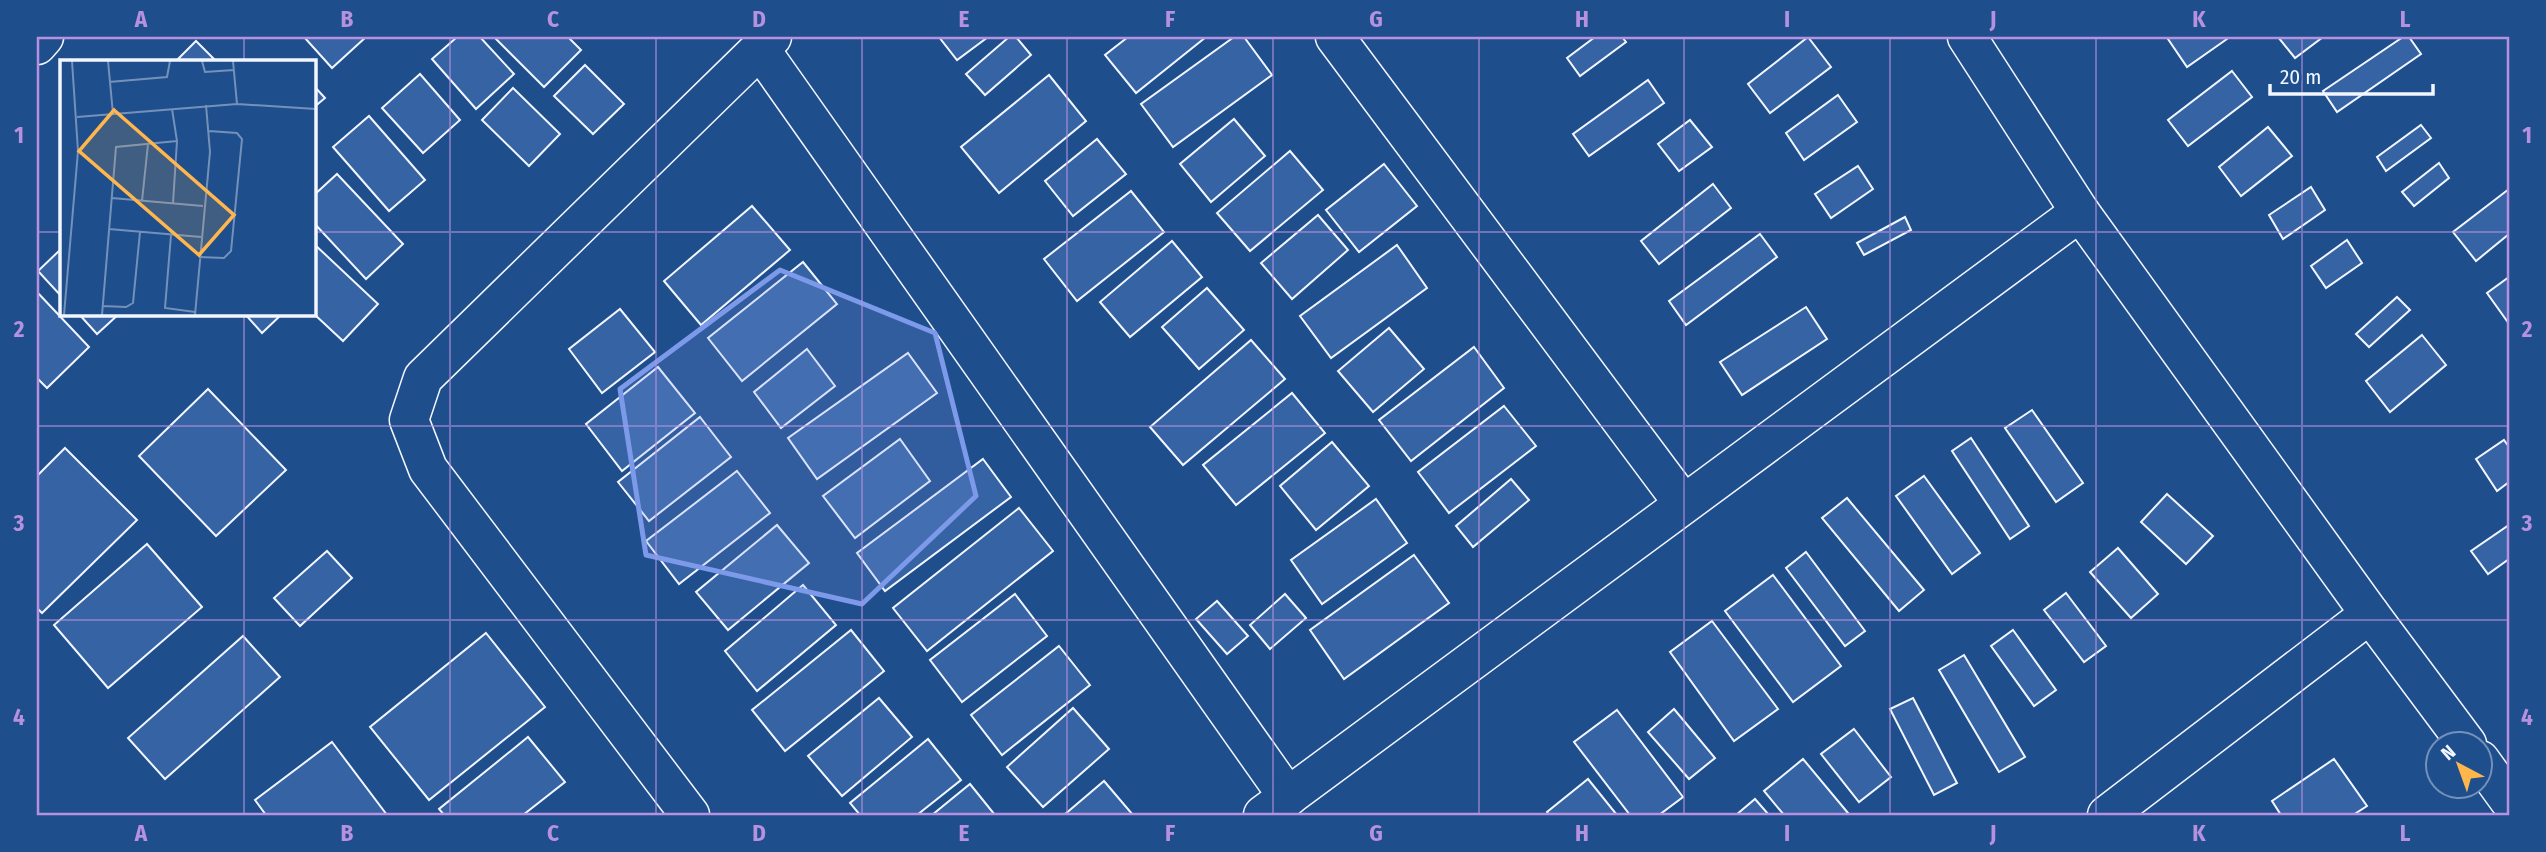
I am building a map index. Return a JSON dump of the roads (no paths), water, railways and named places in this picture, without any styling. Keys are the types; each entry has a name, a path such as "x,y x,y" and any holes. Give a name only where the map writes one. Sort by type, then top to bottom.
{"street":[{"path":"37,45 44,37"},
{"path":"1335,37 1683,503"},
{"path":"1966,37 2080,212 2457,730"},
{"path":"690,815 428,468 409,421 423,378 766,43 1275,806 2080,212"},
{"path":"2107,815 2370,614"},
{"path":"2494,779 2509,800"}]}
